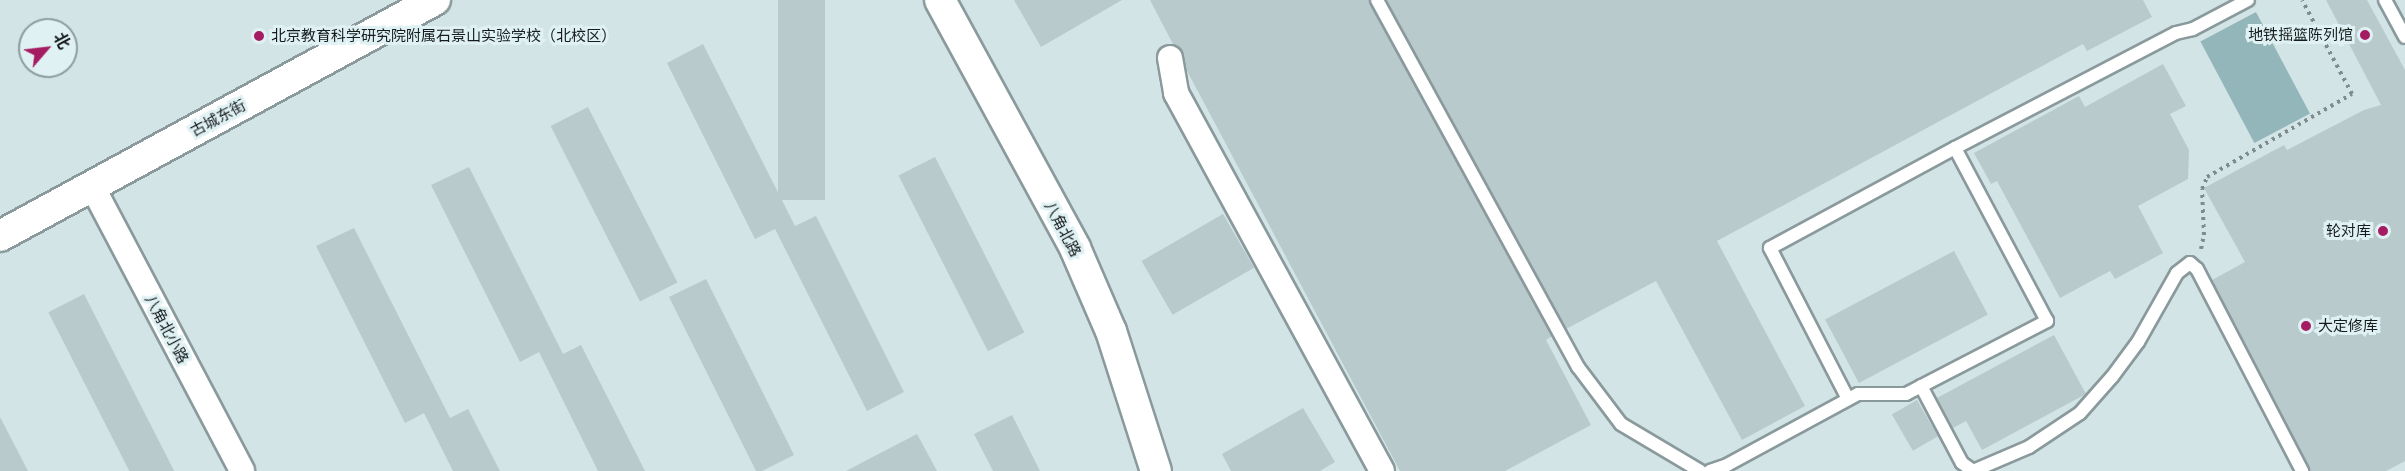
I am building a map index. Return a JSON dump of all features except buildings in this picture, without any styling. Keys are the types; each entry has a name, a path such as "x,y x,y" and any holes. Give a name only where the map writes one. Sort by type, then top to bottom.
{"street":[{"name":"古城东街","path":"0,236 435,0"},
{"name":"八角北路","path":"940,0 1084,269 1111,331 1156,471"},
{"path":"1170,58 1176,93 1382,471"},
{"name":"八角北小路","path":"92,186 242,471"}],"lane":[{"path":"1377,0 1578,367 1621,424 1700,471"},
{"path":"1848,399 1770,248 2176,33 2193,29 2248,0"},
{"path":"2385,0 2405,37"},
{"path":"1710,471 1727,465 1858,394 1906,394 2047,321 1955,148"},
{"path":"1921,386 1962,464 1973,471 2030,447 2080,413 2138,342 2177,273 2190,263 2197,269 2302,471"}],"path":[{"path":"2197,269 2204,236 2202,189 2207,177 2352,94 2302,0"}],"shaded area":[{"path":"2256,12 2310,114 2254,143 2200,42"}],"place":[{"name":"地铁摇篮陈列馆","path":"2365,35"},
{"name":"北京教育科学研究院附属石景山实验学校（北校区）","path":"259,36"},
{"name":"轮对库","path":"2383,231"},
{"name":"大定修库","path":"2306,326"}]}
